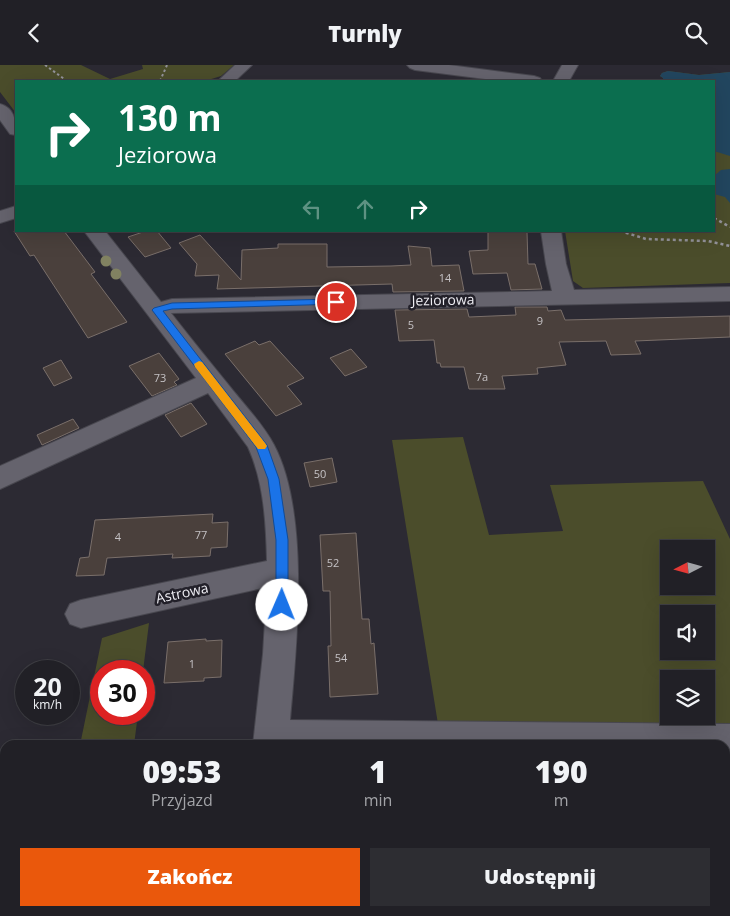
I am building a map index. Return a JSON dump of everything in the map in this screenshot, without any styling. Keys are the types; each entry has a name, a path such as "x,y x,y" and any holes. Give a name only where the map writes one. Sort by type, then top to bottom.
{"street":[{"path":"227,80 244,65"},
{"path":"415,65 527,80"},
{"path":"562,80 570,65"},
{"path":"0,109 15,130"},
{"path":"0,217 15,211"},
{"path":"95,232 261,445 273,479 282,540 282,571 280,643 270,740"},
{"path":"551,232 556,264 565,298"},
{"name":"Jeziorowa","path":"157,310 172,306 730,294"},
{"path":"0,478 212,381"},
{"name":"Astrowa","path":"81,615 282,571"}],"path":[{"path":"45,65 67,80"},
{"path":"160,80 167,65"},
{"path":"715,219 730,227"},
{"path":"623,232 646,239 708,241 730,246"}],"green space":[{"path":"0,65 81,65 110,79 143,69 142,65 234,65 221,76 208,80 15,80 15,112 0,92"},
{"path":"668,71 699,75 730,72 730,283 583,288 573,281 565,232 715,232 715,80 663,80 660,76"},
{"path":"463,437 489,535 563,531 550,485 703,481 730,539 730,738 438,724 392,440"},
{"path":"149,623 144,660 97,660 102,638"},
{"path":"90,696 90,725 137,725 135,740 81,740"}],"water":[{"path":"668,71 699,75 730,72 730,156 715,151 715,80 663,80 660,76"},
{"path":"730,169 730,203 725,197 715,194 715,175 721,170"}],"building":[{"path":"14,231 65,232 95,272 91,274 127,322 88,338 34,255 30,256"},
{"path":"143,232 158,232 171,248 145,257 128,237"},
{"path":"488,232 527,232 528,264 535,264 542,289 511,290 507,273 473,274 469,251 488,250"},
{"path":"200,235 241,280 242,250 278,248 278,244 327,244 327,267 391,266 411,265 408,246 430,248 432,266 459,265 464,291 393,292 392,284 217,289 219,275 195,276 197,264 179,243"},
{"path":"515,307 547,307 548,311 561,310 565,320 730,316 730,337 635,341 641,354 611,355 606,341 559,342 566,365 537,368 538,374 502,376 505,389 469,389 464,367 441,367 440,363 437,363 434,340 399,341 395,310 467,309 469,317 516,315"},
{"path":"255,341 259,345 270,341 304,378 287,386 302,404 276,416 225,354"},
{"path":"351,349 367,367 345,376 330,358"},
{"path":"159,353 179,379 174,382 177,385 152,396 129,366"},
{"path":"61,360 72,378 54,386 43,368"},
{"path":"191,403 207,424 181,437 165,415"},
{"path":"73,419 79,428 42,445 37,435"},
{"path":"332,458 337,482 310,487 304,463"},
{"path":"213,514 212,523 228,522 227,547 211,548 210,556 172,558 173,554 107,558 104,575 76,576 80,558 89,557 95,520"},
{"path":"356,533 362,619 369,619 371,644 374,643 378,694 330,697 328,646 331,646 330,591 323,591 320,535"},
{"path":"206,639 206,641 222,640 221,677 204,678 204,681 164,683 168,642"}],"slow traffic":[{"path":"199,364 261,446"}],"route":[{"path":"282,605 282,540 273,479 261,445 157,310 172,306 336,302"}]}
